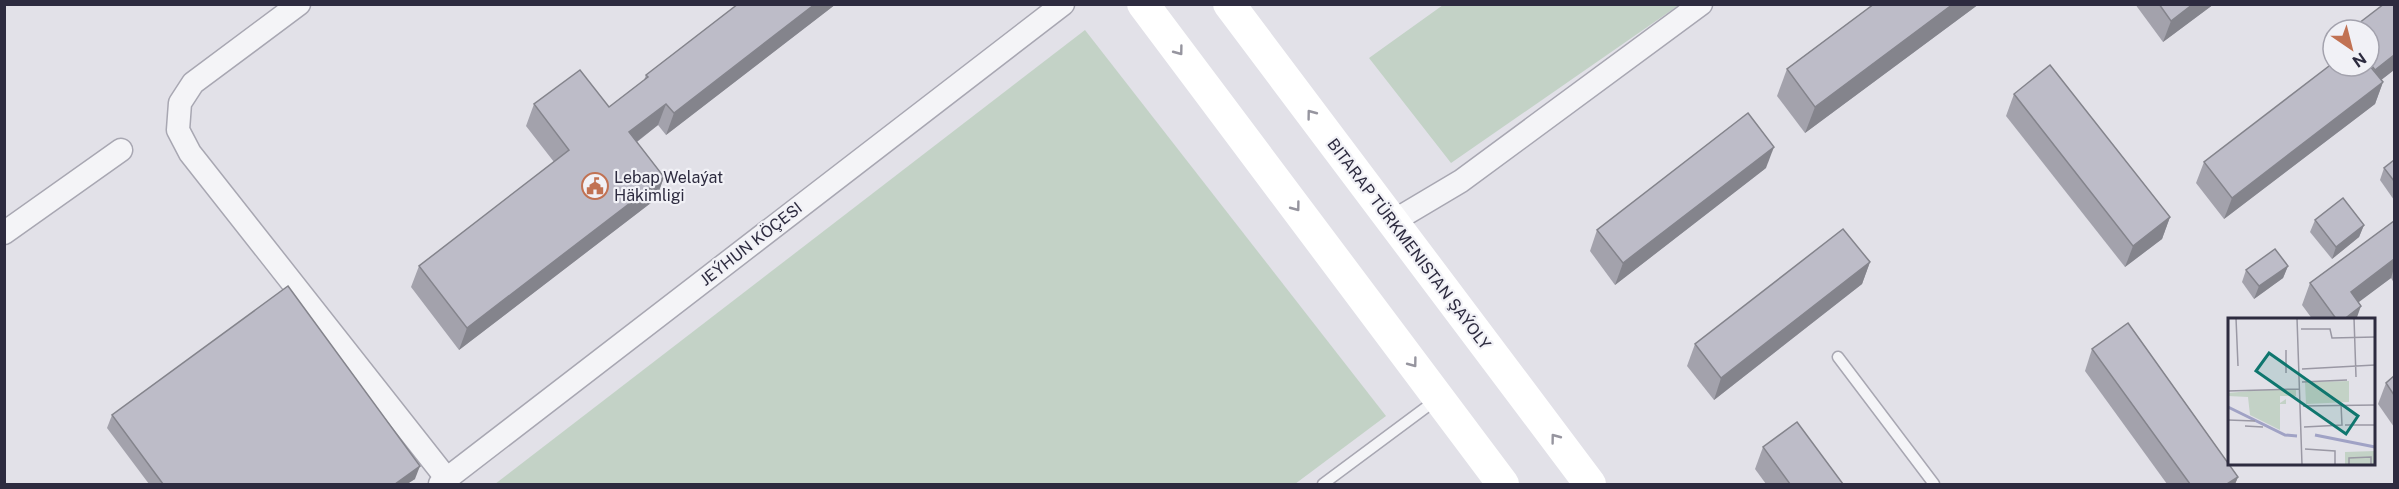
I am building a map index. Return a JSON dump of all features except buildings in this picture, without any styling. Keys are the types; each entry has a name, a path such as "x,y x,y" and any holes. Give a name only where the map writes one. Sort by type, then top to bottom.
{"main road":[{"path":"1143,4 1503,484"},
{"name":"BITARAP TÜRKMENISTAN ŞAÝOLY","path":"1229,4 1590,484"}],"street":[{"path":"299,4 193,83 180,103 178,130 190,153 443,482"},
{"name":"JEÝHUN KÖÇESI","path":"443,482 1063,4"},
{"path":"1392,222 1461,182 1701,4"},
{"path":"4,233 121,150"}],"lane":[{"path":"1838,357 1934,484"},
{"path":"1323,484 1439,398"}],"green space":[{"path":"1443,5 1679,5 1451,163 1369,58"},
{"path":"1085,30 1386,416 1295,484 495,484"}],"place":[{"name":"Lebap Welaýat Häkimligi","path":"595,186"}]}
